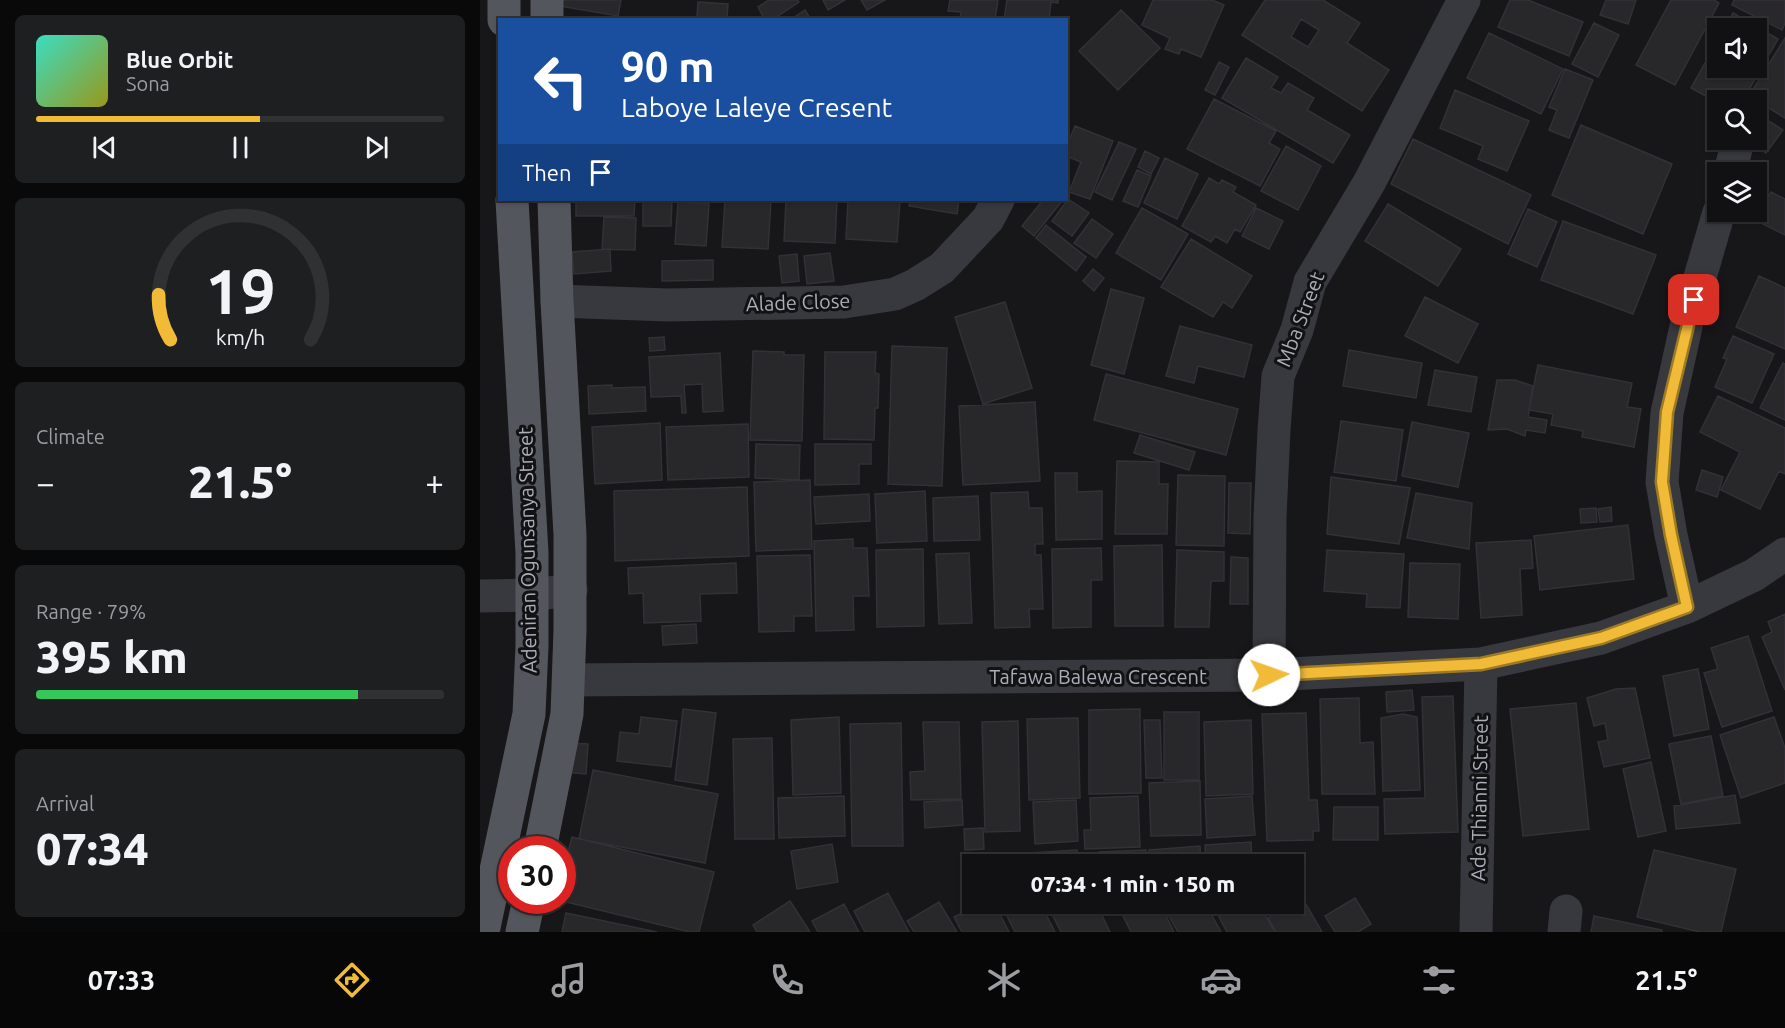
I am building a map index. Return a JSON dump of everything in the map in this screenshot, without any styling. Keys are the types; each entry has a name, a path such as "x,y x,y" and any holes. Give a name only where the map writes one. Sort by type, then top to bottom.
{"main road":[{"path":"504,0 504,18"},
{"path":"547,0 547,18"},
{"name":"Adeniran Ogunsanya Street","path":"501,836 529,714 532,646 531,541 512,201"},
{"name":"Adeniran Ogunsanya Street","path":"543,836 567,714 571,590 554,201"},
{"name":"Adeniran Ogunsanya Street","path":"483,932 498,849"},
{"path":"522,932 526,914"}],"street":[{"name":"Mba Street","path":"1269,675 1270,517 1278,376 1297,330 1310,282 1369,183 1464,0"},
{"name":"Alade Close","path":"557,301 678,305 844,302 895,294 915,285 942,268 988,219 997,201"},
{"path":"1687,607 1662,482 1667,412 1687,322 1716,222"},
{"name":"Tafawa Balewa Crescent","path":"569,680 1269,675 1481,664 1601,638 1687,607 1754,575 1785,554"},
{"path":"480,596 532,595 571,590"},
{"name":"Ade Thianni Street","path":"1476,932 1481,664"}],"building":[{"path":"560,0 621,0 618,16 559,6"},
{"path":"769,0 797,0 799,2 775,18 764,18 758,7"},
{"path":"823,0 845,0 828,10"},
{"path":"861,0 885,0 867,10"},
{"path":"950,0 998,0 995,18 960,18 961,12 948,11"},
{"path":"1007,0 1058,0 1058,3 1051,2 1049,18 1004,18"},
{"path":"1153,0 1212,0 1224,5 1201,57 1181,49 1179,54 1165,49 1170,38 1142,25"},
{"path":"1265,0 1323,0 1360,23 1347,43 1389,70 1362,111 1242,35","holes":["1301,19 1319,30 1308,47 1291,37"]},
{"path":"1510,0 1528,0 1583,22 1569,56 1498,27"},
{"path":"1606,0 1636,0 1628,24 1600,15"},
{"path":"1671,0 1714,0 1719,3 1711,18 1707,18 1707,25 1675,85 1636,65"},
{"path":"1734,0 1785,0 1785,23 1782,30 1767,22 1767,18 1758,18 1732,5"},
{"path":"698,2 728,4 727,18 697,16"},
{"path":"805,10 810,18 793,18"},
{"path":"1121,10 1160,48 1118,90 1079,51"},
{"path":"1733,13 1742,18 1730,18"},
{"path":"1594,23 1619,35 1598,77 1572,64"},
{"path":"1489,33 1563,69 1541,114 1467,78"},
{"path":"1767,33 1778,39 1767,58"},
{"path":"1785,38 1785,118 1767,107 1767,90 1753,90 1760,78 1767,78 1767,67"},
{"path":"1246,58 1278,77 1271,88 1281,93 1288,83 1314,98 1307,110 1350,135 1333,163 1222,98"},
{"path":"1707,60 1707,78 1756,78 1749,90 1707,90 1707,97 1691,88"},
{"path":"1219,62 1229,67 1215,95 1205,90"},
{"path":"1565,69 1593,80 1569,138 1549,130 1557,110 1549,107"},
{"path":"1455,90 1529,121 1507,171 1478,159 1483,146 1440,128"},
{"path":"1214,99 1276,131 1269,143 1280,149 1260,186 1187,149"},
{"path":"1767,120 1783,130 1766,153 1761,150 1767,150"},
{"path":"1581,125 1672,164 1643,234 1552,195"},
{"path":"1075,126 1113,141 1090,199 1069,192 1081,162 1068,157 1068,143"},
{"path":"1413,139 1531,195 1508,244 1391,184"},
{"path":"1119,142 1136,149 1112,200 1095,192"},
{"path":"1286,146 1321,166 1298,210 1261,191"},
{"path":"1145,151 1159,158 1151,174 1138,167"},
{"path":"1165,158 1198,174 1177,219 1144,203"},
{"path":"1137,170 1151,176 1138,207 1123,201"},
{"path":"1209,178 1219,184 1222,180 1236,187 1233,192 1256,205 1240,232 1235,229 1227,243 1215,236 1211,242 1182,226"},
{"path":"1771,192 1785,199 1785,235 1759,222 1767,222 1767,200"},
{"path":"1068,199 1089,213 1072,236 1052,221"},
{"path":"576,201 635,201 634,216 576,216"},
{"path":"643,201 672,201 671,226 643,226"},
{"path":"725,201 771,201 768,249 722,247"},
{"path":"786,201 837,201 835,243 784,241"},
{"path":"848,201 900,201 897,242 846,239"},
{"path":"910,201 959,201 957,214 909,206"},
{"path":"1042,201 1062,201 1034,236 1022,226"},
{"path":"678,202 709,204 706,246 675,244"},
{"path":"1388,204 1461,249 1438,286 1365,241"},
{"path":"1142,208 1188,234 1161,280 1116,253"},
{"path":"1256,208 1283,221 1269,249 1242,236"},
{"path":"1528,209 1557,222 1537,267 1508,254"},
{"path":"604,217 636,218 635,250 602,249"},
{"path":"1092,219 1113,234 1096,258 1074,243"},
{"path":"1563,221 1656,255 1633,314 1541,280"},
{"path":"1046,225 1086,257 1076,271 1036,238"},
{"path":"1191,239 1252,276 1232,308 1223,302 1213,317 1161,287"},
{"path":"610,249 611,271 574,274 572,252"},
{"path":"830,253 834,281 807,284 804,256"},
{"path":"797,254 799,281 782,283 779,256"},
{"path":"713,260 713,280 662,281 662,261"},
{"path":"1093,269 1104,278 1094,291 1083,281"},
{"path":"1759,276 1785,288 1785,349 1736,327"},
{"path":"1111,289 1144,298 1124,374 1091,365"},
{"path":"1425,297 1478,324 1458,363 1405,336"},
{"path":"1005,302 1032,388 983,404 955,317"},
{"path":"1180,326 1252,345 1244,377 1198,366 1194,383 1166,376"},
{"path":"1733,336 1774,354 1752,403 1715,387 1727,359 1723,358"},
{"path":"664,337 665,350 650,351 649,338"},
{"path":"892,346 947,348 942,486 888,484"},
{"path":"1349,350 1422,363 1416,398 1343,386"},
{"path":"753,351 804,355 802,441 750,440"},
{"path":"825,352 876,352 875,373 879,374 874,440 824,439"},
{"path":"720,353 723,411 703,412 702,384 684,385 686,413 682,413 681,396 651,397 649,357"},
{"path":"1783,363 1785,364 1785,420 1760,408"},
{"path":"1538,365 1632,383 1627,407 1641,409 1634,447 1582,437 1583,431 1551,425 1553,414 1529,410"},
{"path":"1435,370 1477,377 1471,412 1428,405"},
{"path":"1106,374 1238,409 1226,455 1094,420"},
{"path":"1497,380 1515,380 1533,386 1528,417 1547,420 1545,433 1526,430 1525,436 1507,429 1488,430"},
{"path":"612,385 612,388 645,387 646,411 589,414 588,386"},
{"path":"1718,396 1785,428 1785,474 1779,471 1760,509 1721,490 1740,452 1700,432"},
{"path":"1035,402 1040,481 963,485 959,406"},
{"path":"1341,421 1403,430 1396,481 1334,472"},
{"path":"1412,422 1469,433 1458,487 1402,476"},
{"path":"660,423 662,480 595,484 592,427"},
{"path":"748,424 749,477 668,480 666,427"},
{"path":"1140,435 1195,452 1189,470 1134,453"},
{"path":"756,444 800,445 799,480 755,478"},
{"path":"815,444 871,444 871,464 859,464 859,484 815,485"},
{"path":"1117,461 1159,462 1159,484 1168,484 1167,534 1115,534"},
{"path":"1702,470 1723,477 1717,497 1696,490"},
{"path":"1055,473 1077,473 1077,492 1102,491 1102,539 1056,540"},
{"path":"1178,475 1225,476 1224,546 1176,545"},
{"path":"1331,477 1410,488 1399,544 1327,534"},
{"path":"810,480 812,549 756,551 754,482"},
{"path":"1229,483 1251,483 1250,534 1228,533"},
{"path":"747,487 749,556 615,561 614,491"},
{"path":"925,491 927,541 877,543 875,494"},
{"path":"1028,492 1029,508 1042,508 1043,544 1035,544 1035,555 1041,555 1043,609 1029,609 1030,627 995,628 991,493"},
{"path":"1416,493 1472,503 1469,549 1407,538"},
{"path":"869,494 870,521 816,524 814,497"},
{"path":"978,496 980,540 934,541 933,498"},
{"path":"1611,507 1612,521 1600,522 1598,509"},
{"path":"1596,508 1597,522 1581,523 1580,509"},
{"path":"1628,525 1634,579 1540,590 1534,536"},
{"path":"853,539 853,548 867,548 869,596 853,596 854,630 816,631 814,541"},
{"path":"1531,540 1533,568 1520,569 1522,615 1481,618 1476,543"},
{"path":"1162,545 1163,626 1115,626 1114,546"},
{"path":"1101,548 1102,580 1091,580 1091,627 1053,628 1052,549"},
{"path":"923,549 924,626 877,627 876,550"},
{"path":"1177,550 1224,552 1224,581 1211,581 1209,627 1175,627"},
{"path":"1327,550 1404,554 1400,608 1366,607 1367,594 1324,591"},
{"path":"969,553 972,623 939,624 936,554"},
{"path":"810,555 812,616 794,616 794,631 759,632 757,556"},
{"path":"1231,557 1248,558 1248,604 1230,604"},
{"path":"736,563 737,593 700,594 701,621 644,623 643,593 629,594 628,568"},
{"path":"1410,563 1460,564 1458,619 1408,617"},
{"path":"1785,614 1785,690 1762,637 1772,632 1768,622"},
{"path":"696,624 697,643 663,645 662,626"},
{"path":"1748,636 1772,711 1722,727 1704,673 1718,669 1711,648"},
{"path":"1698,669 1709,729 1674,736 1663,676"},
{"path":"1635,688 1650,758 1604,767 1598,742 1608,740 1605,723 1594,726 1587,698 1616,689"},
{"path":"1412,690 1414,710 1387,712 1386,692"},
{"path":"1453,696 1458,832 1385,834 1384,799 1425,798 1422,697"},
{"path":"1359,698 1360,743 1373,742 1375,794 1322,794 1320,699"},
{"path":"1576,703 1589,829 1523,836 1510,709"},
{"path":"683,709 716,713 707,785 675,780"},
{"path":"1140,709 1141,793 1089,794 1089,710"},
{"path":"1164,712 1199,712 1199,780 1164,780"},
{"path":"1306,713 1309,800 1317,800 1319,831 1313,831 1313,840 1267,841 1262,714"},
{"path":"1403,714 1417,717 1420,790 1383,791 1381,718"},
{"path":"641,717 677,721 671,767 617,761 620,732 639,734"},
{"path":"839,717 841,793 793,795 791,720"},
{"path":"1774,717 1785,748 1785,783 1741,798 1720,735"},
{"path":"1078,718 1080,798 1029,800 1027,719"},
{"path":"1144,720 1160,720 1162,778 1146,778"},
{"path":"1251,720 1253,794 1206,796 1204,722"},
{"path":"1018,721 1020,831 985,832 982,722"},
{"path":"923,722 959,722 961,799 911,800 910,772 925,771"},
{"path":"901,723 903,846 852,846 850,724"},
{"path":"1711,736 1723,796 1681,804 1669,744"},
{"path":"772,738 774,839 735,839 733,739"},
{"path":"566,743 588,744 586,774 564,772"},
{"path":"1651,762 1666,831 1638,837 1623,769"},
{"path":"593,770 718,794 705,863 579,839"},
{"path":"1200,781 1201,835 1151,836 1149,783"},
{"path":"1735,795 1740,823 1676,829 1674,806"},
{"path":"844,796 845,836 779,838 778,798"},
{"path":"1138,796 1140,847 1085,849 1084,830 1091,830 1090,798"},
{"path":"1252,796 1255,835 1207,838 1205,799"},
{"path":"962,800 963,825 925,828 924,802"},
{"path":"1076,800 1078,841 1035,844 1033,802"},
{"path":"1334,807 1378,807 1378,840 1333,840"},
{"path":"983,828 984,849 965,850 964,829"},
{"path":"576,838 714,872 699,932 690,932 576,904"},
{"path":"1251,842 1252,854 1205,854 1205,845"},
{"path":"832,844 838,882 797,889 791,851"},
{"path":"1200,846 1200,854 1149,854 1149,850"},
{"path":"1077,850 1077,854 1030,854"},
{"path":"1146,850 1146,854 1099,854 1099,852"},
{"path":"1654,850 1736,869 1721,932 1700,932 1637,917"},
{"path":"888,893 909,932 865,932 854,911"},
{"path":"1355,898 1371,924 1358,932 1335,932 1325,916"},
{"path":"790,901 810,932 757,932 753,925"},
{"path":"1304,901 1322,932 1276,932 1268,918 1275,914 1304,914"},
{"path":"939,902 957,932 914,932 907,921"},
{"path":"844,904 859,932 818,932 812,921"},
{"path":"962,913 1000,914 1009,932 962,932 954,917"},
{"path":"566,914 571,914 657,932 562,932"},
{"path":"1046,914 1055,932 1015,932 1007,916"},
{"path":"1057,914 1101,914 1110,932 1061,932 1053,916"},
{"path":"1122,914 1165,914 1174,932 1131,932"},
{"path":"1173,914 1211,914 1221,932 1178,932 1169,916"},
{"path":"1224,914 1264,914 1275,932 1227,932 1219,917"},
{"path":"1594,916 1662,930 1662,932 1591,932"}],"route":[{"path":"1269,675 1481,664 1601,638 1687,607 1662,482 1667,412 1694,300"}]}
